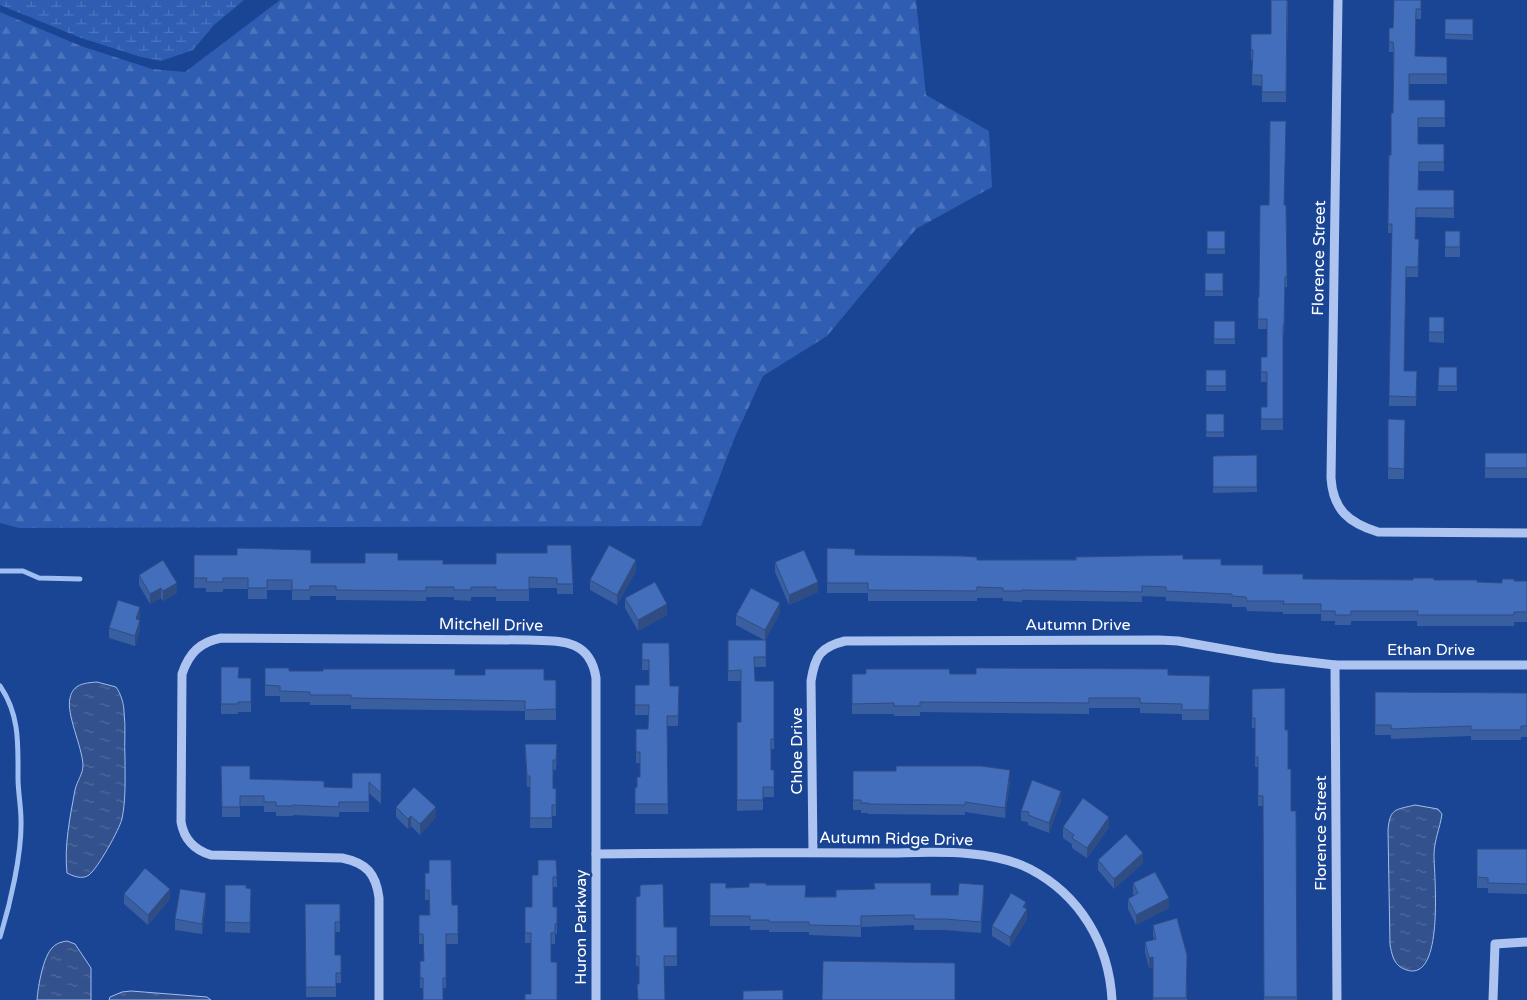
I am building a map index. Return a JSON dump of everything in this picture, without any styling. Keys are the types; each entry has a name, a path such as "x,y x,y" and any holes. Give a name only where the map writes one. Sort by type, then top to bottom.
{"street":[{"name":"Florence Street","path":"1338,0 1331,478 1335,500 1344,514 1361,527 1378,532 1527,534"},
{"name":"Mitchell Drive","path":"379,1000 379,898 374,876 367,868 359,863 342,858 211,855 198,850 184,834 181,822 182,674 185,664 194,650 205,642 221,638 538,640 562,641 574,645 589,658 595,670 596,678 596,854"},
{"name":"Autumn Drive","path":"821,651 827,646 845,641 1160,640 1178,641 1300,662 1335,665"},
{"name":"Chloe Drive","path":"814,852 811,681 814,665 821,651"},
{"name":"Florence Street","path":"1335,665 1337,1000"},
{"name":"Ethan Drive","path":"1335,665 1527,665"},
{"name":"Autumn Ridge Drive","path":"596,854 814,852 968,854 1002,858 1029,868 1055,885 1080,909 1090,923 1104,956 1112,1000"},
{"name":"Huron Parkway","path":"596,854 596,1000"},
{"path":"1493,1000 1495,944 1527,942"}],"green space":[{"path":"0,0 244,0 214,25 193,50 161,61 141,57 81,38 0,5"},
{"path":"280,0 916,0 926,95 989,131 992,187 916,229 827,336 763,376 734,439 701,526 19,528 0,523 0,12 81,46 152,69 185,72"}],"water":[{"path":"97,682 116,687 123,702 125,723 124,804 120,824 98,865 89,875 81,877 67,873 66,863 71,811 83,765 69,705 71,693 76,687"},
{"path":"1415,805 1438,809 1442,814 1434,850 1435,905 1431,947 1426,963 1416,971 1402,968 1397,964 1393,958 1390,945 1388,830 1390,818 1395,811"},
{"path":"67,941 75,944 91,968 91,1000 37,1000 40,980 49,951 59,943"},
{"path":"131,991 207,997 211,1000 109,1000 110,997 122,992"}],"building":[{"path":"1271,0 1287,0 1286,92 1262,92 1262,75 1252,75 1253,50 1251,50 1251,34 1271,34"},
{"path":"1394,0 1421,0 1421,9 1416,9 1415,56 1447,57 1447,74 1409,74 1409,100 1445,100 1445,118 1418,118 1418,144 1444,144 1444,162 1419,162 1418,190 1454,190 1454,208 1416,208 1415,239 1419,239 1418,267 1406,267 1404,371 1417,371 1416,397 1389,396 1392,224 1388,224 1389,155 1391,155 1394,51 1393,42 1389,42 1389,28 1393,28"},
{"path":"1445,19 1473,19 1473,35 1445,34"},
{"path":"1270,121 1286,121 1284,205 1286,205 1287,277 1285,277 1283,325 1283,419 1261,419 1261,407 1267,407 1267,372 1261,372 1261,357 1267,357 1267,319 1258,319 1260,205 1269,205"},
{"path":"1207,231 1225,231 1225,249 1207,249"},
{"path":"1445,231 1460,231 1460,247 1445,247"},
{"path":"1205,273 1223,273 1223,291 1205,291"},
{"path":"1429,317 1444,317 1444,332 1429,332"},
{"path":"1214,321 1235,321 1235,339 1214,339"},
{"path":"1439,367 1457,367 1457,386 1438,386"},
{"path":"1206,370 1226,370 1226,386 1206,386"},
{"path":"1206,414 1224,414 1224,432 1206,432"},
{"path":"1388,419 1405,420 1404,469 1388,468"},
{"path":"1485,453 1527,453 1527,468 1485,468"},
{"path":"1257,455 1257,487 1213,487 1213,456"},
{"path":"547,545 571,545 573,584 557,584 557,578 529,577 529,590 496,590 496,587 471,587 471,590 454,590 454,587 426,587 426,591 336,590 336,586 310,586 310,590 292,590 292,580 267,580 267,588 248,588 248,578 223,578 223,582 206,582 207,578 194,578 194,555 237,555 237,548 311,550 311,563 365,563 365,553 398,553 398,560 443,560 443,564 496,564 496,553 547,553"},
{"path":"609,545 636,560 617,595 590,580"},
{"path":"827,548 855,549 855,555 961,556 977,557 977,560 1076,560 1076,557 1183,555 1183,559 1221,559 1221,565 1263,565 1263,574 1303,574 1303,579 1413,580 1413,578 1434,578 1434,580 1477,580 1477,582 1502,583 1502,579 1514,579 1514,581 1527,581 1527,612 1514,612 1514,615 1417,615 1418,611 1351,611 1351,615 1335,615 1335,611 1321,611 1321,604 1283,604 1284,601 1247,601 1246,597 1232,596 1232,594 1166,591 1166,587 1142,586 1142,592 1003,591 1003,588 977,587 977,591 868,590 868,583 827,583"},
{"path":"804,550 818,582 789,595 775,562"},
{"path":"163,560 177,583 163,591 161,588 150,594 139,575"},
{"path":"655,582 667,604 638,620 625,598"},
{"path":"751,588 780,603 765,630 736,615"},
{"path":"118,600 140,607 136,619 140,620 135,636 109,628"},
{"path":"728,640 766,640 766,657 754,657 755,681 774,681 774,739 771,739 771,770 774,770 774,787 763,787 763,800 737,800 737,722 741,722 741,670 728,671"},
{"path":"642,643 669,643 670,686 679,686 678,716 667,716 668,804 635,804 637,777 640,777 640,752 636,752 636,729 648,729 649,705 635,705 635,685 649,685 649,660 642,660"},
{"path":"221,667 239,667 238,678 251,678 251,702 221,704"},
{"path":"265,668 289,668 289,671 323,671 323,669 455,669 455,675 485,675 485,669 544,669 544,680 556,680 556,709 525,710 525,701 351,698 351,695 310,695 310,692 280,691 280,686 265,685"},
{"path":"976,668 1168,669 1168,675 1210,676 1209,710 1182,710 1182,704 1140,703 1140,698 1089,698 1089,703 920,702 920,706 894,706 894,703 852,704 852,674 866,674 866,669 949,669 950,674 976,674"},
{"path":"1285,688 1285,730 1288,730 1288,769 1291,769 1291,811 1296,811 1297,997 1264,997 1263,796 1258,796 1258,757 1255,757 1255,718 1252,718 1252,689"},
{"path":"1375,692 1527,693 1527,726 1521,726 1521,730 1471,730 1471,726 1391,729 1391,725 1375,725"},
{"path":"525,744 557,744 556,760 553,760 553,789 556,788 556,805 552,805 552,818 530,818 530,776 527,776"},
{"path":"221,766 250,766 250,779 324,781 324,787 352,788 352,773 381,773 381,793 369,782 369,802 339,802 339,807 276,806 276,802 264,802 264,796 240,796 240,807 222,807"},
{"path":"896,766 981,766 1010,770 1005,808 965,802 965,805 868,804 861,803 861,800 853,800 853,771 896,771"},
{"path":"1032,780 1061,791 1049,823 1028,815 1029,812 1021,811"},
{"path":"414,787 436,807 420,824 411,816 408,819 396,807"},
{"path":"1083,798 1109,817 1087,848 1072,838 1074,835 1063,827"},
{"path":"1126,834 1143,853 1114,879 1098,860"},
{"path":"1477,849 1527,849 1527,884 1488,883 1488,878 1477,877"},
{"path":"429,860 451,860 452,905 458,905 458,934 446,934 446,978 443,978 443,1000 423,1000 423,978 420,978 420,961 424,961 423,934 419,934 419,915 430,915 429,890 425,890 425,873 429,873"},
{"path":"538,860 556,860 557,877 553,877 553,907 557,907 557,924 555,924 555,933 551,933 551,962 557,962 557,1000 525,1000 525,994 531,994 531,933 525,933 525,907 532,907 532,875 538,875"},
{"path":"145,868 170,889 148,915 124,894"},
{"path":"1155,872 1169,898 1136,915 1128,899 1138,893 1133,883"},
{"path":"710,883 726,883 726,888 749,887 749,883 806,885 805,897 836,897 836,890 875,889 874,883 931,883 931,895 958,895 959,883 984,885 981,922 914,919 914,915 861,916 861,926 809,925 809,922 769,922 769,920 750,920 750,916 710,916"},
{"path":"663,884 664,927 677,927 677,956 664,956 665,1000 638,1000 639,956 636,956 636,897 640,896 640,885"},
{"path":"225,885 246,885 246,888 251,889 250,923 225,922"},
{"path":"180,889 206,893 202,924 175,919"},
{"path":"1011,893 1026,902 1023,907 1027,909 1010,937 992,926"},
{"path":"305,904 340,904 340,922 335,922 335,955 341,955 341,973 336,973 336,987 306,987"},
{"path":"1177,918 1187,955 1186,998 1153,998 1153,957 1149,958 1145,942 1156,939 1153,925"},
{"path":"823,961 955,963 955,1000 822,1000"},
{"path":"783,990 783,1000 743,1000 743,991"}],"waterway":[{"path":"0,571 23,571 39,578 80,579"},
{"path":"0,686 7,697 16,730 21,820 20,848 15,879 0,937"}]}
